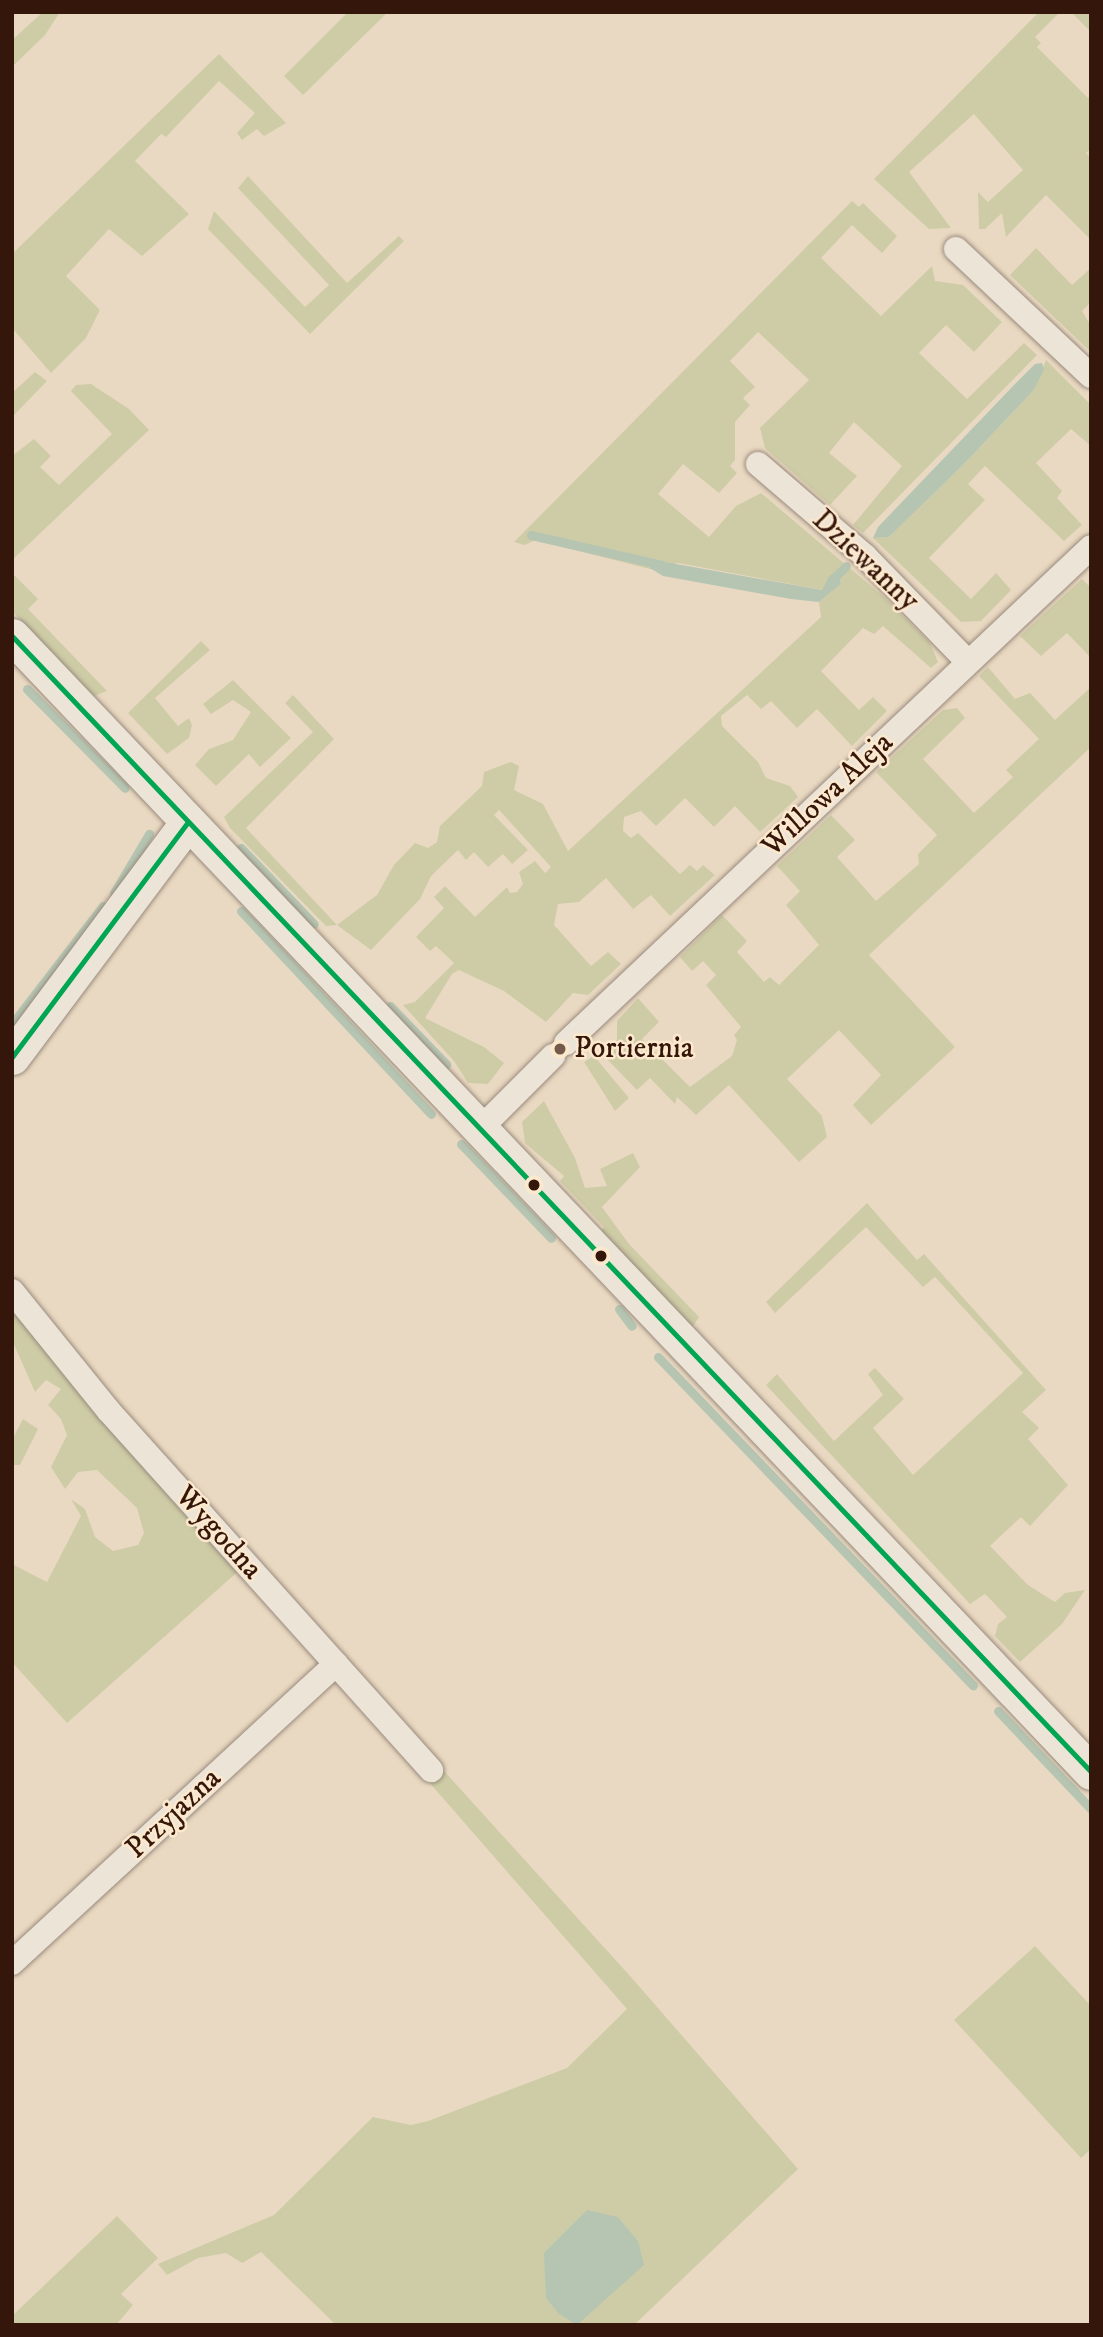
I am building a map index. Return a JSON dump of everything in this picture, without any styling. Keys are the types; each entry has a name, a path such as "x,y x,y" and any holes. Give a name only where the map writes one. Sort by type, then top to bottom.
{"street":[{"path":"956,249 1091,376"},
{"name":"Dziewanny","path":"758,464 864,556 968,662"},
{"name":"Willowa Aleja","path":"479,1130 1091,547"},
{"path":"12,636 1091,1772"},
{"path":"12,1057 187,822"},
{"name":"Wygodna","path":"12,1290 108,1410 431,1770"},
{"name":"Przyjazna","path":"12,1964 336,1664"}],"shaded area":[{"path":"43,12 60,12 45,35 12,67 12,40"},
{"path":"348,12 388,12 303,95 284,76"},
{"path":"1039,12 1060,12 1035,37 1041,43 1037,47 1088,98 1091,96 1091,148 1086,153 1091,158 1091,240 1046,195 1006,237 1002,213 985,229 979,229 978,192 988,202 1023,170 974,114 909,172 951,228 929,229 874,179"},
{"path":"1071,12 1091,12 1091,32"},
{"path":"219,54 286,123 264,136 257,129 242,140 237,133 255,113 219,81 166,137 161,134 135,161 189,214 142,256 109,229 66,276 100,310 86,338 51,373 12,328 12,254"},
{"path":"248,176 347,283 399,236 404,241 310,334 208,229 214,211 305,307 329,285 238,188"},
{"path":"852,201 859,207 863,203 897,236 882,253 852,225 821,258 881,316 932,266 935,281 963,285 1002,322 974,352 946,325 919,353 967,399 1024,343 1037,355 863,533 853,525 902,466 854,422 829,453 857,476 830,505 765,448 760,428 809,380 758,332 730,361 755,387 743,398 750,405 735,422 735,460 730,466 737,473 719,493 683,464 658,494 709,537 736,506 761,493 885,598 930,643 938,662 931,668 883,626 874,634 863,628 821,671 859,710 873,697 887,711 852,746 817,709 797,728 771,701 761,709 747,695 721,716 722,726 758,762 766,778 790,786 798,797 760,832 735,806 714,827 685,798 656,826 641,811 624,817 623,831 631,838 638,833 680,874 690,865 697,871 703,865 715,875 670,916 651,895 633,909 606,878 579,902 558,904 554,925 591,966 608,952 621,964 588,995 573,993 546,1022 504,991 459,970 452,974 425,1018 484,1047 504,1063 488,1084 468,1083 454,1061 403,1005 415,1002 454,963 436,946 430,951 416,937 444,908 434,897 445,886 475,917 507,887 510,893 517,892 523,884 519,872 535,861 545,873 551,867 499,810 494,815 528,850 512,864 503,854 488,867 474,852 466,860 458,850 431,876 420,899 371,950 337,925 377,895 394,865 415,843 428,848 437,842 440,826 482,786 484,772 511,762 519,766 514,790 543,804 568,851 821,617 819,602 841,584 838,574 830,575 823,590 678,563 651,568 654,570 535,540 525,545 514,542"},
{"path":"1036,248 1072,285 1091,268 1091,302 1082,311 1091,326 1091,352 1010,275"},
{"path":"1046,360 1091,405 1091,446 1071,429 1036,463 1062,491 1057,498 1082,525 1064,541 985,466 968,484 985,500 929,558 971,599 996,573 1011,590 981,621 961,622 873,538 889,537 964,464 1033,391"},
{"path":"1042,363 1044,370 1033,391 964,464 889,537 873,538 878,527 1014,385 1035,364"},
{"path":"35,372 47,381 12,417 12,393"},
{"path":"91,384 129,409 149,430 12,560 12,456 34,439 51,456 40,467 59,485 112,434 71,391 76,385"},
{"path":"654,560 822,590 830,575 838,574 841,584 819,602 791,599 663,576 650,568"},
{"path":"12,573 38,599 28,609 107,691 94,696 12,611"},
{"path":"1082,579 1091,588 1091,658 1067,633 1041,656 1020,636"},
{"path":"201,641 210,650 155,698 178,726 189,718 192,725 189,738 167,754 128,713"},
{"path":"988,667 1015,699 1030,693 1055,720 1091,687 1091,747 869,955 955,1047 871,1125 853,1105 881,1075 839,1030 787,1079 822,1116 827,1137 799,1162 729,1085 696,1115 677,1097 675,1104 650,1078 637,1090 602,1054 617,1040 617,1021 638,998 659,1022 642,1039 690,1087 732,1056 737,1040 734,1035 741,1027 706,985 716,975 703,961 692,971 680,957 722,915 747,941 737,952 764,982 770,977 779,985 819,945 786,905 800,891 777,866 831,815 855,840 837,857 876,901 919,864 918,854 937,835 876,772 943,710 957,708 965,718 923,759 974,813 1013,777 1006,770 1039,739 979,676"},
{"path":"233,680 291,738 260,767 249,754 216,786 195,765 209,749 233,740 251,712 233,700 211,714 203,704"},
{"path":"293,695 334,739 246,828 337,925 326,926 230,828 224,817 313,732 285,703"},
{"path":"594,1056 629,1098 615,1111 584,1062"},
{"path":"544,1101 575,1158 585,1188 607,1186 600,1169 633,1153 640,1167 602,1207 629,1244 699,1317 690,1331 599,1233 604,1227 560,1181 564,1176 525,1143 522,1122"},
{"path":"867,1203 917,1260 924,1254 1046,1390 1022,1412 1039,1428 1028,1439 1068,1485 1030,1526 1021,1517 990,1546 1028,1585 1055,1602 1065,1593 1085,1590 1062,1624 1020,1662 995,1636 998,1624 1007,1617 985,1594 970,1604 766,1385 777,1374 834,1441 883,1395 868,1374 875,1368 904,1399 873,1428 913,1475 1023,1373 935,1277 923,1287 866,1227 775,1313 766,1302"},
{"path":"12,1295 631,1977 798,2169 634,2325 336,2325 261,2252 242,2263 226,2253 198,2258 167,2275 158,2264 274,2215 373,2117 411,2125 428,2121 567,2068 627,2009 242,1568 67,1723 12,1662 12,1564 47,1582 81,1516 71,1499 85,1509 95,1537 113,1551 138,1545 144,1533 137,1508 97,1470 78,1472 65,1489 51,1467 67,1435 61,1419 48,1405 61,1389 46,1380 35,1392 12,1340"},
{"path":"23,1419 38,1429 20,1465 12,1465 12,1440"},
{"path":"1035,1946 1091,2006 1091,2149 1081,2158 954,2020"},
{"path":"587,2210 618,2217 638,2241 644,2265 577,2325 559,2314 546,2298 544,2253"},
{"path":"117,2216 158,2258 121,2294 133,2305 116,2325 12,2325 12,2316"}],"waterway":[{"path":"531,535 662,565"},
{"path":"831,581 846,566"},
{"path":"27,689 125,788"},
{"path":"114,893 149,834"},
{"path":"241,848 314,924"},
{"path":"12,1024 103,906"},
{"path":"241,911 431,1114"},
{"path":"390,1006 446,1064"},
{"path":"461,1144 551,1238"},
{"path":"619,1309 632,1326"},
{"path":"658,1357 973,1686"},
{"path":"998,1711 1091,1809"}],"transit line":[{"path":"12,636 1091,1772"},
{"path":"12,1057 187,823"}],"place":[{"name":"Portiernia","path":"560,1049"}]}
